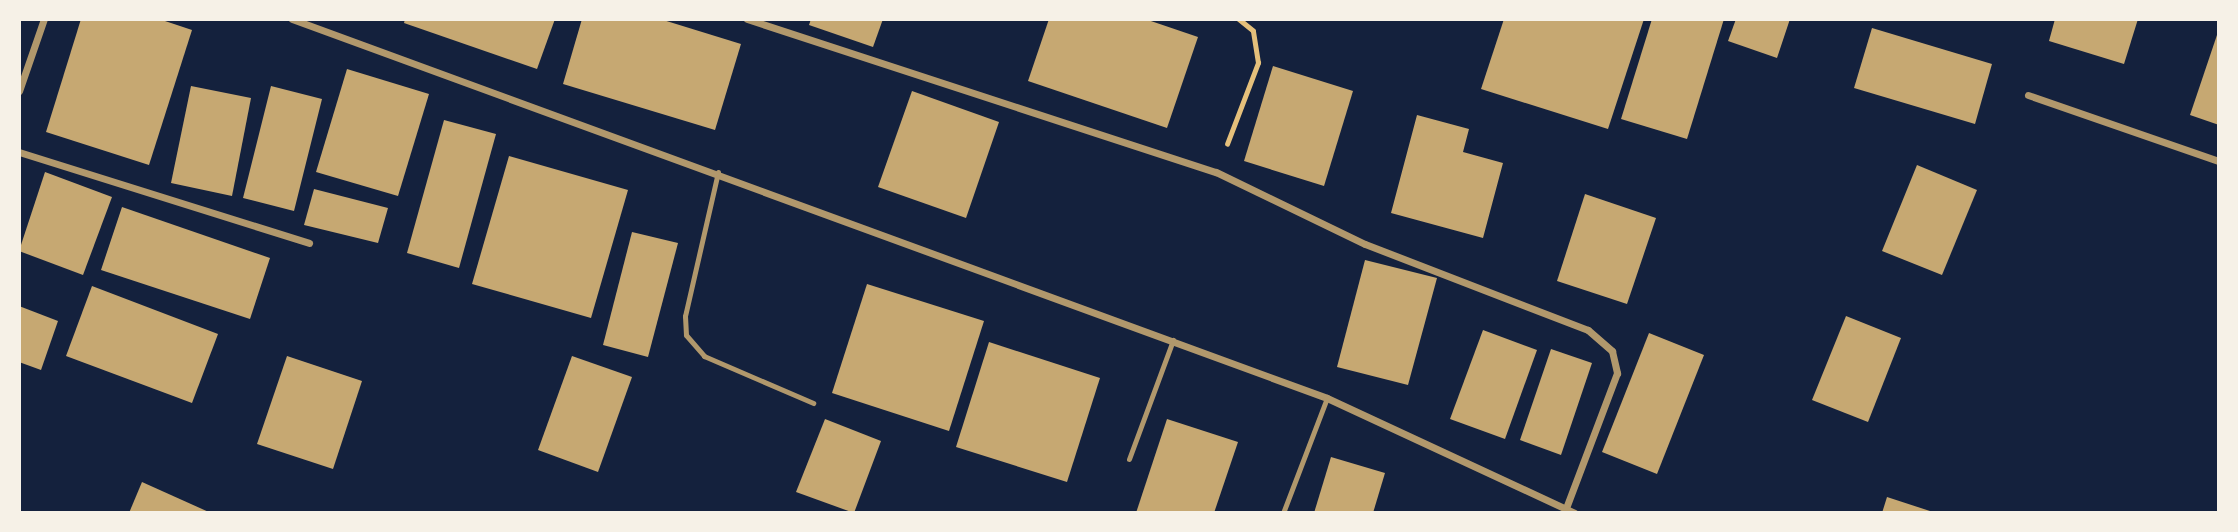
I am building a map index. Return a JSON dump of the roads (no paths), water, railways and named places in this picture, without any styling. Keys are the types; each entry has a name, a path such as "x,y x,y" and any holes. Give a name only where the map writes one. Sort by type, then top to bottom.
{"street":[{"path":"19,91 44,19"},
{"path":"292,19 718,172 1326,398 1575,513"},
{"path":"747,19 1216,173 1365,244 1588,330 1612,351 1616,373 1566,508"},
{"path":"2028,95 2219,161"},
{"path":"19,152 309,243"}],"lane":[{"path":"718,172 685,316 686,335 704,356 813,403"},
{"path":"1129,459 1173,340"},
{"path":"1283,513 1326,398"}]}
